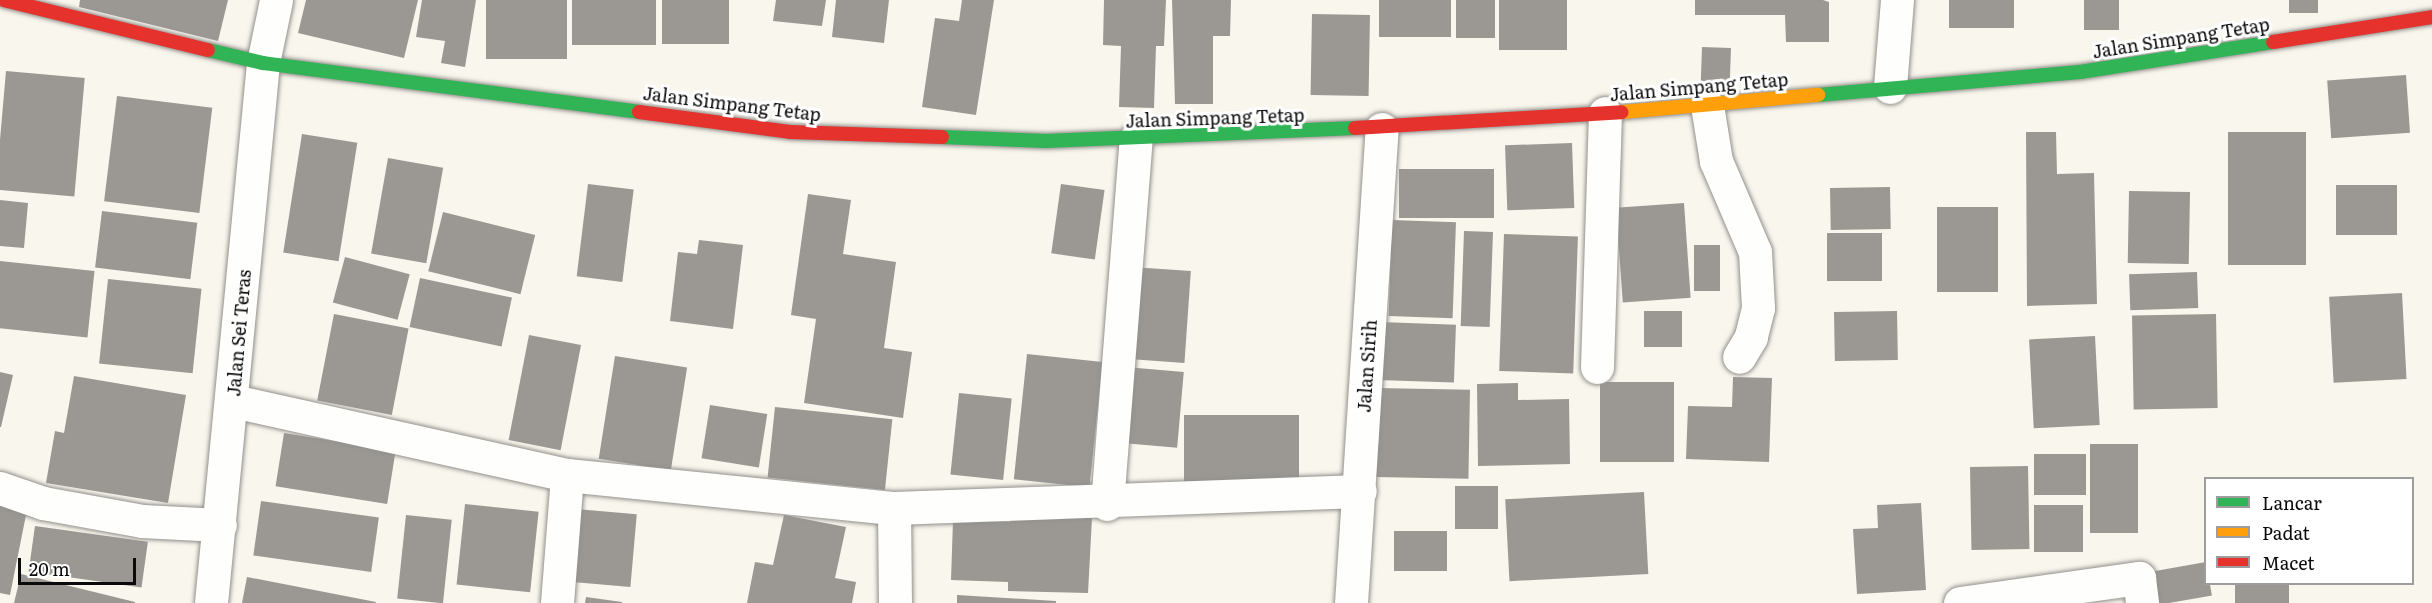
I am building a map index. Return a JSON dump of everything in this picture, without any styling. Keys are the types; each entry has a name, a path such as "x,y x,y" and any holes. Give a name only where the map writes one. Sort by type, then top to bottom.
{"street":[{"name":"Jalan Simpang Tetap","path":"4,0 263,63 790,132 1046,141 1382,129 1707,105 1890,87 2080,72 2432,17"},
{"name":"Jalan Sei Teras","path":"211,603 233,401 263,63 276,0"},
{"path":"1890,87 1897,0"},
{"path":"1707,105 1716,161 1755,252 1758,308 1751,338 1740,357"},
{"path":"1597,367 1605,113"},
{"name":"Jalan Sirih","path":"1351,603 1382,129"},
{"path":"1107,504 1136,139"},
{"path":"233,401 567,475 894,508 1107,504 1359,491"},
{"path":"557,603 567,475"},
{"path":"0,488 43,504 142,521 220,525"},
{"path":"894,508 895,603"},
{"path":"1960,603 2139,578 2142,603"}],"building":[{"path":"80,0 228,0 218,41 79,7"},
{"path":"306,0 418,0 404,58 298,33"},
{"path":"422,0 476,0 465,67 441,63 445,41 416,37"},
{"path":"486,0 567,0 567,59 486,59"},
{"path":"572,0 656,0 656,45 572,45"},
{"path":"662,0 729,0 729,44 662,44"},
{"path":"776,0 826,0 822,26 773,21"},
{"path":"836,0 889,0 884,43 832,37"},
{"path":"962,0 994,0 976,115 922,107 935,18 959,21"},
{"path":"1104,0 1166,0 1164,46 1156,46 1154,108 1119,107 1121,46 1103,45"},
{"path":"1172,0 1231,0 1230,36 1213,36 1213,104 1175,104"},
{"path":"1379,0 1451,0 1451,37 1379,37"},
{"path":"1456,0 1495,0 1495,38 1456,38"},
{"path":"1499,0 1567,0 1567,50 1499,50"},
{"path":"1695,0 1823,0 1829,2 1829,42 1786,42 1785,15 1695,15"},
{"path":"1949,0 2014,0 2014,28 1949,28"},
{"path":"2084,0 2119,0 2119,30 2084,30"},
{"path":"2289,0 2318,0 2318,13 2289,13"},
{"path":"1312,14 1370,15 1369,96 1311,95"},
{"path":"1702,47 1731,48 1730,82 1701,81"},
{"path":"6,71 85,78 74,196 0,190 0,140"},
{"path":"2406,75 2410,133 2331,138 2327,81"},
{"path":"117,96 212,108 199,213 104,201"},
{"path":"2026,132 2056,132 2057,174 2094,173 2097,304 2027,306"},
{"path":"2228,132 2306,132 2306,265 2228,265"},
{"path":"302,134 357,143 339,261 283,253"},
{"path":"1572,143 1574,208 1507,210 1505,145"},
{"path":"388,158 443,168 426,263 371,254"},
{"path":"1399,169 1494,169 1494,218 1399,218"},
{"path":"588,184 634,190 622,282 577,276"},
{"path":"1061,184 1105,190 1095,259 1051,253"},
{"path":"2336,185 2397,185 2397,235 2336,235"},
{"path":"1890,187 1891,229 1831,230 1830,188"},
{"path":"2129,191 2190,192 2189,264 2128,263"},
{"path":"808,194 851,200 843,254 896,262 884,348 912,352 903,418 804,403 816,319 791,315"},
{"path":"0,200 28,203 24,248 0,246"},
{"path":"1684,203 1691,298 1623,303 1616,208"},
{"path":"1937,207 1998,207 1998,292 1937,292"},
{"path":"102,211 197,223 190,279 95,268"},
{"path":"443,212 535,235 520,294 428,271"},
{"path":"1392,220 1456,222 1453,318 1389,316"},
{"path":"1464,231 1493,232 1490,327 1461,326"},
{"path":"1827,233 1882,233 1882,281 1827,281"},
{"path":"1504,234 1578,237 1573,373 1499,371"},
{"path":"699,240 743,245 733,329 670,321 678,252 697,254"},
{"path":"1694,245 1720,245 1720,291 1694,291"},
{"path":"345,257 410,274 398,320 333,302"},
{"path":"0,261 94,271 87,338 0,328"},
{"path":"1132,267 1191,271 1184,363 1126,359"},
{"path":"2197,272 2198,308 2130,310 2129,274"},
{"path":"420,278 512,298 502,346 410,327"},
{"path":"108,279 201,289 193,373 99,364"},
{"path":"2402,293 2407,379 2334,383 2329,297"},
{"path":"1644,311 1682,311 1682,347 1644,347"},
{"path":"1897,311 1898,360 1835,361 1834,312"},
{"path":"334,314 409,329 392,415 317,400"},
{"path":"2216,314 2218,408 2134,409 2132,315"},
{"path":"1380,322 1456,325 1454,383 1378,380"},
{"path":"529,335 581,345 561,450 509,440"},
{"path":"2095,336 2100,425 2034,428 2029,339"},
{"path":"1027,354 1103,362 1089,487 1014,479"},
{"path":"615,356 687,367 671,470 599,459"},
{"path":"1126,367 1184,372 1177,448 1119,443"},
{"path":"0,372 13,375 1,427 0,427"},
{"path":"74,376 186,395 168,503 46,483 55,431 64,433"},
{"path":"1733,377 1772,378 1769,462 1686,459 1688,406 1732,407"},
{"path":"1600,382 1674,382 1674,462 1600,462"},
{"path":"1518,383 1518,400 1569,399 1570,464 1478,466 1477,384"},
{"path":"1376,388 1470,390 1468,479 1374,477"},
{"path":"959,393 1012,399 1003,480 950,475"},
{"path":"710,405 767,414 759,467 702,458"},
{"path":"775,407 892,419 885,490 768,478"},
{"path":"1184,415 1299,415 1299,483 1184,483"},
{"path":"284,433 396,451 387,504 276,486"},
{"path":"2090,444 2138,444 2138,533 2090,533"},
{"path":"2034,454 2086,454 2086,495 2034,495"},
{"path":"2028,466 2029,549 1971,550 1970,467"},
{"path":"1455,486 1498,486 1498,529 1455,529"},
{"path":"1644,492 1648,574 1509,581 1505,499"},
{"path":"261,501 379,518 371,572 253,555"},
{"path":"1921,503 1926,590 1857,594 1853,529 1878,528 1877,505"},
{"path":"0,504 27,510 10,595 0,593"},
{"path":"465,504 539,512 530,592 457,585"},
{"path":"2034,505 2083,505 2083,552 2034,552"},
{"path":"576,509 637,514 630,587 570,582"},
{"path":"406,515 452,520 443,603 397,599"},
{"path":"784,515 846,527 835,578 856,582 852,603 747,603 755,562 773,565"},
{"path":"1010,516 1092,518 1088,593 1008,591 1008,582 951,580 953,520 1010,522"},
{"path":"35,526 148,542 141,587 29,572"},
{"path":"1394,531 1447,531 1447,571 1394,571"},
{"path":"2204,562 2204,585 2210,585 2212,595 2159,603 2154,571"},
{"path":"21,574 135,602 135,603 14,603"},
{"path":"247,577 376,602 376,603 242,603"},
{"path":"2235,585 2289,585 2289,603 2235,603"},
{"path":"957,595 1056,601 1056,603 957,603"},
{"path":"586,597 622,602 622,603 585,603"}],"traffic: fast":[{"path":"1818,95 2080,72 2273,42"},
{"path":"208,50 263,63 639,112"},
{"path":"942,137 1046,141 1355,128"}],"traffic: slow":[{"path":"1622,112 1818,95"}],"traffic: jam":[{"path":"4,0 208,50"},
{"path":"2273,42 2432,17"},
{"path":"639,112 790,132 942,137"},
{"path":"1355,128 1622,112"}]}
